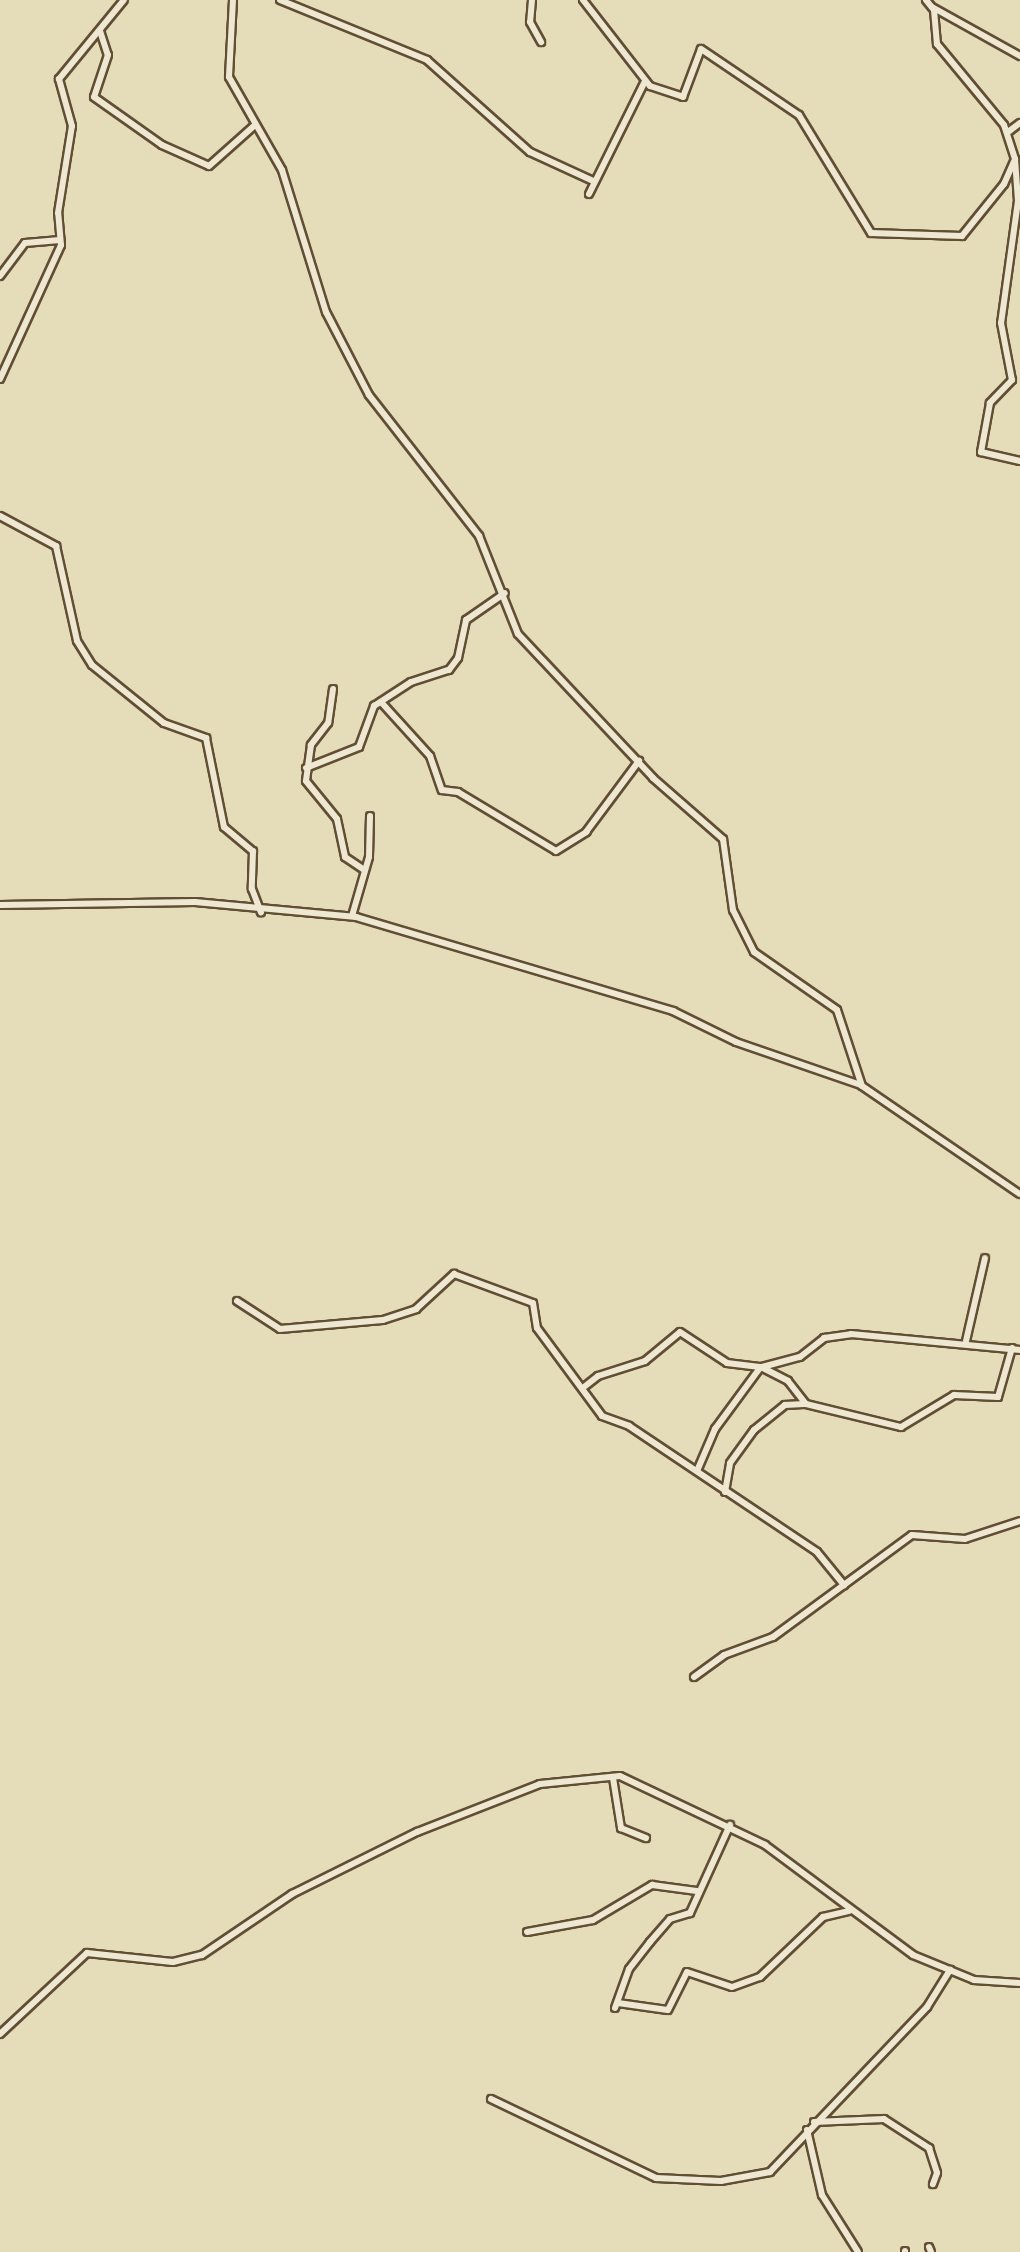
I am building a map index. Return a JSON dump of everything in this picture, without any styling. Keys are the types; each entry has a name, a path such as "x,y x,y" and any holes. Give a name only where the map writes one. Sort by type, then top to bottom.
{"street":[{"path":"0,379 61,240 58,213 72,126 57,84 124,0"},
{"path":"233,0 228,72 282,170 307,236 314,284 363,385 479,536 521,638 639,761 723,839 733,910 754,952 838,1010 862,1086"},
{"path":"280,0 426,60 536,156 594,181"},
{"path":"532,0 530,22 541,42"},
{"path":"583,0 645,81 683,97 698,49 767,92 804,121 870,233 962,236 1004,184 1015,159"},
{"path":"926,0 1020,56"},
{"path":"932,7 938,44 1008,132 1015,159 1018,201 1002,304 1012,380 990,403 982,452 1020,461"},
{"path":"100,31 108,55 94,98 162,146 208,166 255,125"},
{"path":"589,194 645,81"},
{"path":"1008,132 1020,123"},
{"path":"0,276 25,244 61,240"},
{"path":"0,516 56,546 77,641 92,664 169,726 206,738 224,826 254,851 252,889 261,912"},
{"path":"306,768 358,747 367,733 367,712 411,682 449,670 458,658 466,620 505,593"},
{"path":"333,689 328,723 312,745 306,768 309,789 340,825 344,857 363,869"},
{"path":"381,702 430,756 442,790 458,792 556,852 586,832 639,761"},
{"path":"352,916 370,816"},
{"path":"0,906 195,902 261,912 352,916 668,1009 736,1042 862,1086 1020,1194"},
{"path":"966,1341 984,1258"},
{"path":"237,1301 280,1329 383,1320 416,1309 456,1274 534,1304 537,1328 602,1416 697,1472 817,1552 844,1585"},
{"path":"584,1387 598,1376 645,1361 680,1332 726,1363 761,1367 786,1378 806,1404"},
{"path":"697,1472 716,1428 761,1367 802,1355 827,1336 966,1341 1016,1348 998,1397 954,1395 906,1426 806,1404 785,1405 754,1430 730,1463 725,1492"},
{"path":"694,1676 724,1655 772,1638 912,1535 965,1539 1020,1521"},
{"path":"613,1778 621,1828 646,1838"},
{"path":"0,2034 85,1954 172,1962 202,1956 280,1901 417,1832 524,1789 613,1778 635,1778 730,1825 787,1860 887,1942 993,1985 1020,1983"},
{"path":"730,1825 724,1847 697,1891 689,1914 670,1918 630,1969 616,2005 668,2010 687,1972 732,1986 760,1977 822,1917 850,1911"},
{"path":"527,1932 592,1920 652,1885 697,1891"},
{"path":"490,2099 574,2134 613,2163 658,2178 722,2180 770,2172 813,2122 927,2007 950,1970"},
{"path":"813,2122 884,2119 928,2148 937,2171 932,2184"},
{"path":"806,2130 822,2194 858,2252"}]}
